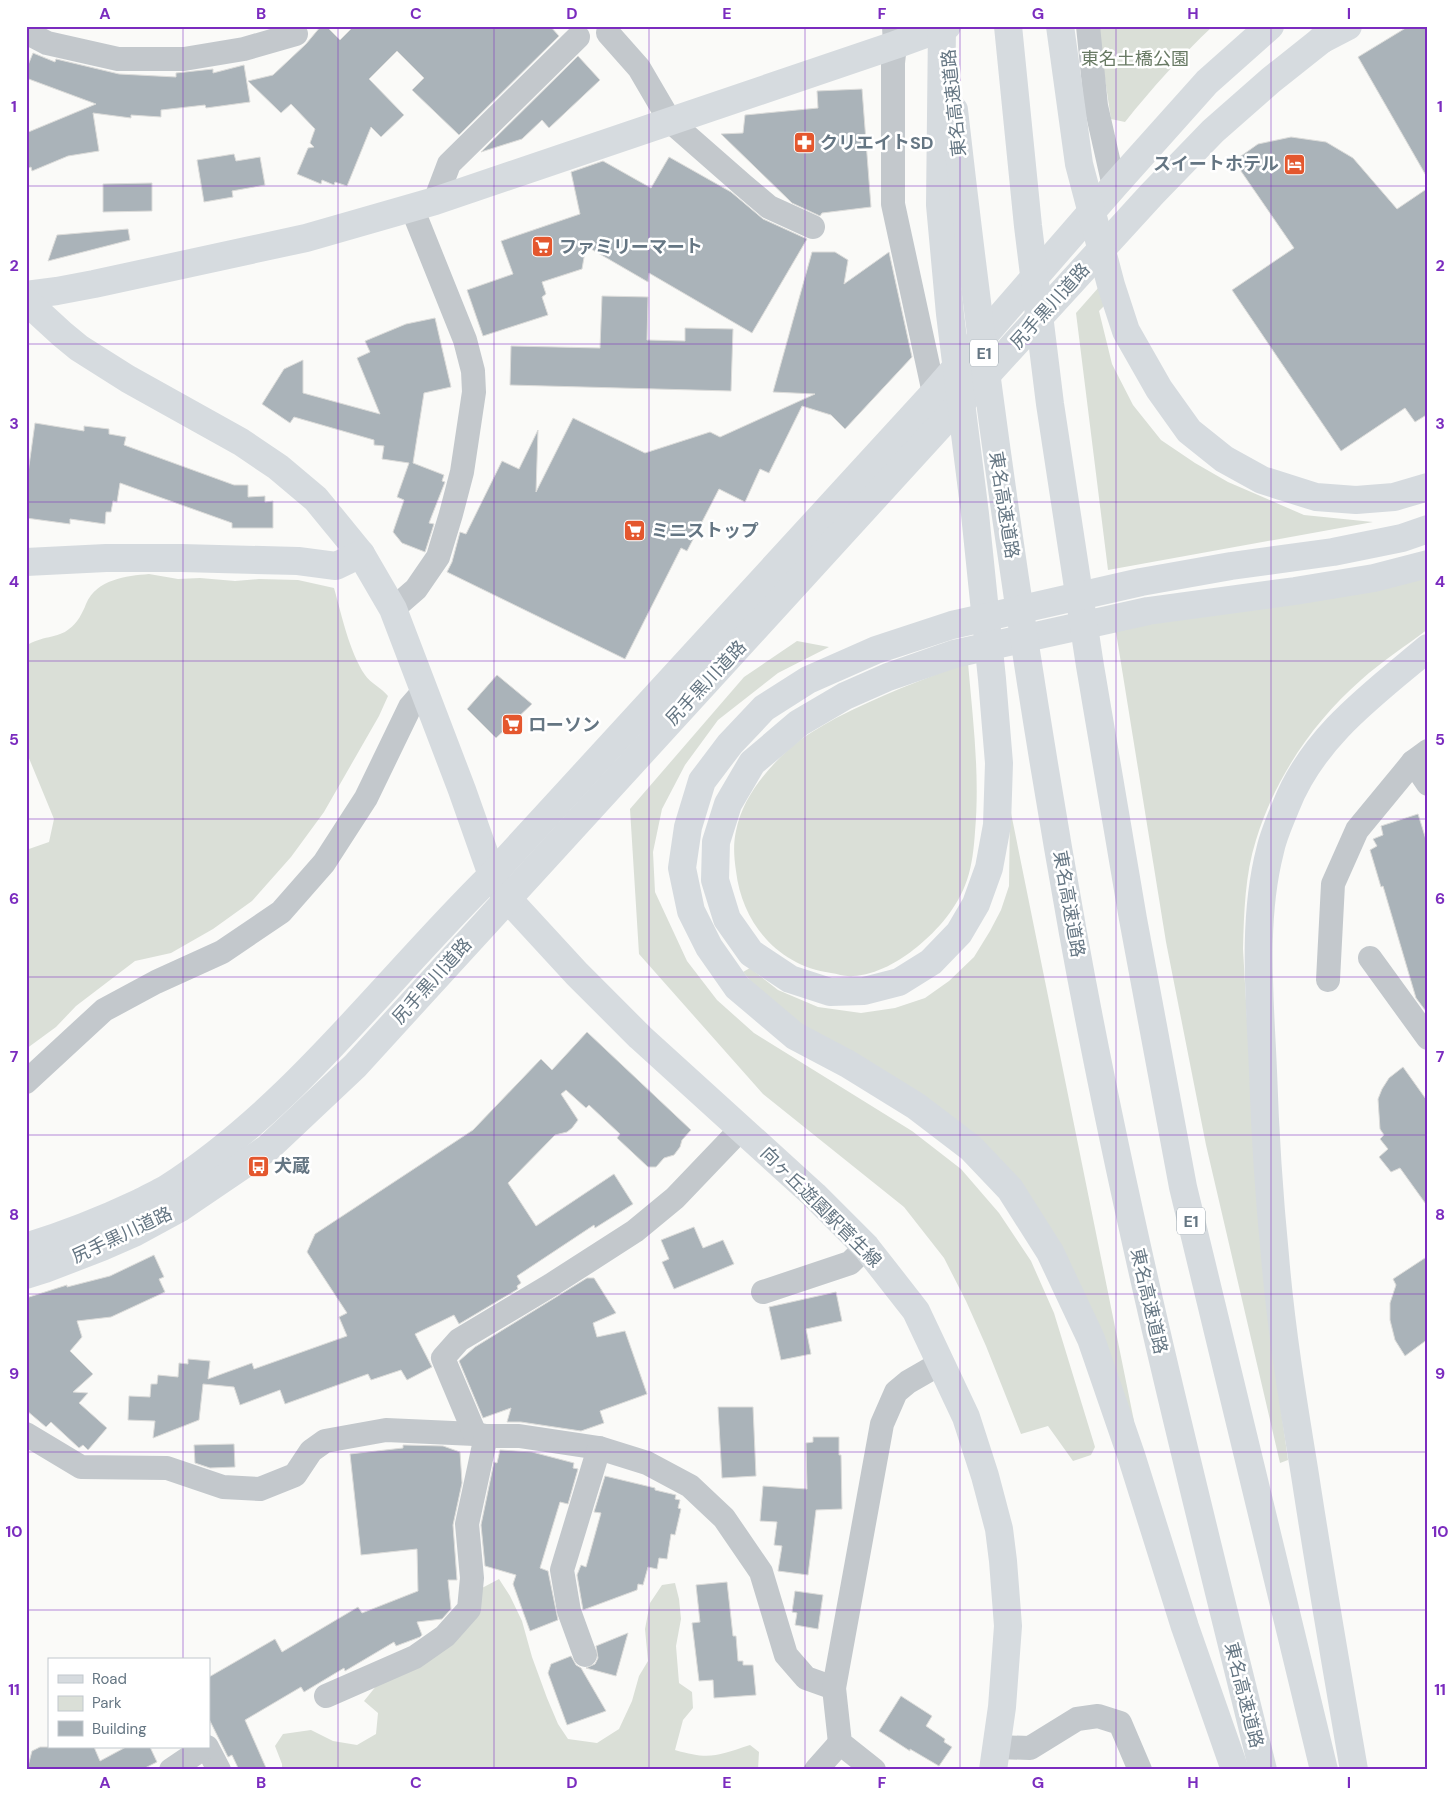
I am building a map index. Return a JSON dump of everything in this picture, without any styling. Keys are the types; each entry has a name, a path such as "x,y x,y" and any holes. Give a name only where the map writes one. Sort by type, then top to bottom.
{"main road":[{"path":"26,295 85,286 286,243 423,204 670,121 895,36 945,26 940,205 950,314 975,514 992,679 998,763 997,825 989,868 976,904 959,933 931,962 899,982 864,991 830,992 790,979 751,953 727,918 715,880 716,842 728,804 752,763 799,723 845,696 888,677 954,654 1148,610 1315,588 1374,578 1428,564"},
{"name":"東名高速道路","path":"945,26 996,454 1073,934 1126,1196 1175,1413 1263,1770"},
{"name":"E1","path":"1008,26 1028,226 1050,404 1090,666 1132,919 1183,1187 1324,1770"},
{"path":"1060,26 1079,164 1126,331 1159,389 1189,431 1224,460 1262,480 1316,497 1356,500 1394,498 1428,487"},
{"name":"尻手黒川道路","path":"26,1247 52,1239 118,1213 164,1190 222,1150 298,1081 332,1047 463,904 492,876 934,393 1207,82 1270,26"},
{"name":"尻手黒川道路","path":"26,1275 86,1254 134,1233 180,1208 268,1148 355,1066 1152,194 1213,132 1271,80 1330,33 1348,26"},
{"name":"向ヶ丘遊園駅菅生線","path":"26,301 79,348 128,379 241,442 278,467 316,499 361,554 393,609 462,790 492,876 508,898 577,974 640,1037 814,1195 866,1247 916,1311 969,1426 988,1485 1001,1545 1008,1626 1002,1708 995,1758"},
{"path":"1235,1770 1185,1627 1091,1339 1050,1252 1010,1189 971,1148 916,1106 848,1064 795,1036 737,988 708,947 691,911 682,868 688,827 702,781 730,744 764,708 808,680 876,650 952,625 1141,582 1231,566 1333,552 1402,538 1428,529"},
{"path":"26,562 106,558 181,558 298,561 336,566 361,554"},
{"path":"1354,1770 1290,1382 1275,1257 1265,1122 1260,1009 1260,930 1263,888 1270,850 1287,803 1306,768 1328,737 1358,706 1428,648"}],"street":[{"path":"1088,26 1096,106 1114,186"},
{"path":"393,609 416,588 438,558 462,472 474,392 473,370 465,340 423,204 449,164 571,32 610,30 639,68 670,121 769,207 814,227"},
{"path":"26,32 48,43 118,59 184,59 244,49 296,34"},
{"path":"895,36 893,204 934,393"},
{"path":"26,1082 104,1010 156,982 222,952 281,912 324,863 366,798 410,707 424,690"},
{"path":"1420,757 1428,784"},
{"path":"1328,980 1333,884 1357,830 1420,757"},
{"path":"1370,958 1428,1038"},
{"path":"326,1696 415,1657 446,1636 469,1609 472,1578 467,1524 480,1435 443,1358 459,1340 559,1280 635,1231 675,1198 741,1129"},
{"path":"763,1292 850,1263 866,1247"},
{"path":"874,1770 840,1743 834,1688 882,1424 896,1392 908,1382 941,1363"},
{"path":"26,1434 81,1467 167,1468 223,1488 260,1489 295,1475 311,1451 325,1441 386,1430 518,1436 599,1448 647,1463 690,1486 724,1518 761,1572 786,1655 806,1678 834,1688"},
{"path":"585,1655 568,1611 562,1570 599,1448"},
{"path":"995,1758 1030,1748 1078,1719 1098,1716 1120,1723 1140,1770"},
{"path":"816,1770 840,1743"},
{"path":"172,1770 205,1748"},
{"path":"207,1748 219,1770"}],"green space":[{"name":"東名土橋公園","path":"1097,26 1213,26 1167,72 1125,122 1111,119"},
{"path":"1099,287 1105,305 1099,311 1112,364 1133,405 1161,440 1228,482 1304,515 1373,522 1108,570 1076,313"},
{"path":"149,574 178,579 200,578 235,581 259,579 298,580 334,588 346,633 359,666 367,678 388,696 379,716 324,812 291,857 252,901 213,929 171,953 135,961 76,1006 56,1027 26,1049 26,850 49,842 54,819 26,751 26,646 37,640 65,632 72,627 91,596 105,584 113,580"},
{"path":"1428,574 1428,629 1386,660 1343,696 1312,733 1285,773 1274,795 1264,817 1249,866 1243,949 1258,1208 1272,1345 1288,1460 1280,1463 1206,1145 1166,942 1115,626"},
{"path":"797,641 829,647 778,673 718,720 685,765 662,809 653,852 655,892 687,961 717,1000 754,1033 912,1131 961,1169 999,1213 1031,1261 1054,1313 1095,1447 1091,1455 1073,1461 1048,1426 1021,1434 986,1346 944,1258 904,1207 763,1094 639,954 630,809 744,677"},
{"path":"968,663 977,790 974,844 967,880 953,909 925,940 910,952 887,966 870,973 848,976 812,969 795,961 779,951 766,939 746,908 740,890 736,871 734,841 739,819 749,797 763,776 779,758 817,729 885,695"},
{"path":"1010,808 1134,1421 1129,1422 1034,1210 843,1053 769,1003 743,972 750,968 778,990 818,1007 861,1013 895,1008 925,998 949,981 974,957 1001,910 1009,886"},
{"path":"499,1579 522,1621 532,1657 558,1724 568,1739 597,1743 619,1729 632,1701 639,1676 648,1661 645,1629 650,1603 662,1585 675,1583 681,1619 676,1646 679,1683 692,1692 693,1708 683,1720 675,1750 705,1756 721,1754 750,1745 759,1752 758,1770 282,1770 282,1764 275,1746 283,1734 311,1730 333,1741 357,1745 376,1734 378,1713 364,1701 377,1685 482,1588"}],"building":[{"path":"321,26 326,26 340,40 354,26 550,26 559,36 459,135 412,90 424,78 397,51 369,79 404,115 381,137 371,127 347,186 335,182 334,185 322,180 321,184 297,174 308,148 314,147 310,143 315,129 291,104 281,113 248,81 273,75 306,44"},
{"path":"1409,26 1428,26 1428,179 1358,57"},
{"path":"33,53 55,62 56,59 119,74 176,77 176,73 213,69 213,73 244,65 250,102 206,108 205,105 161,110 161,117 131,115 131,118 93,113 99,151 68,156 32,171 31,167 26,169 26,133 96,104 26,78 26,70"},
{"path":"578,56 600,80 549,128 542,120 522,139 481,152"},
{"path":"862,89 871,207 822,213 820,216 792,203 721,134 743,133 745,115 818,108 817,91"},
{"path":"1291,137 1326,142 1353,158 1397,209 1428,188 1428,414 1415,422 1405,408 1341,451 1232,290 1294,248 1234,161 1258,144"},
{"path":"234,154 236,161 260,157 265,185 232,191 233,197 204,202 197,160"},
{"path":"669,157 731,192 763,219 807,239 752,333 649,273 648,282 586,246 582,269 542,282 546,294 542,297 548,315 483,336 467,290 513,274 501,241 580,214 571,172 603,161 651,188"},
{"path":"152,183 152,211 103,212 103,184"},
{"path":"128,229 130,240 48,261 57,235"},
{"path":"812,252 835,252 848,260 844,284 889,252 912,357 845,429 831,415 802,406 769,473 760,469 745,502 719,489 687,551 681,548 625,659 447,572 452,562 460,532 466,534 502,461 519,469 538,430 536,492 573,418 645,453 710,432 720,437 815,394 773,392"},
{"path":"602,296 648,297 647,340 685,341 685,328 733,329 731,391 510,385 511,346 600,348"},
{"path":"435,318 451,387 424,393 413,463 444,475 442,481 445,482 429,523 434,524 425,552 402,543 393,532 404,500 397,497 409,463 382,459 384,446 374,445 374,440 294,417 290,423 262,404 284,369 303,360 303,393 380,414 357,358 370,352 365,341 406,324"},
{"path":"35,423 84,431 84,426 109,429 109,434 126,437 124,445 234,485 248,485 248,497 265,496 265,502 273,501 273,528 232,528 232,523 120,483 117,502 113,501 111,512 106,512 105,524 70,519 70,524 26,518 26,473 28,473"},
{"path":"497,675 532,704 496,738 467,709"},
{"path":"1418,814 1428,846 1428,1014 1416,998 1383,886 1381,887 1370,850 1377,846 1373,839 1383,835 1381,826"},
{"path":"587,1032 691,1130 682,1140 680,1147 674,1155 664,1158 656,1167 648,1167 617,1138 620,1134 589,1105 586,1108 566,1090 561,1094 578,1120 567,1132 555,1135 508,1183 536,1226 614,1174 633,1204 595,1228 594,1225 517,1276 521,1283 517,1286 518,1289 459,1324 454,1315 415,1334 432,1367 407,1380 401,1370 371,1380 368,1374 285,1404 280,1390 240,1405 234,1387 203,1384 199,1420 153,1438 155,1421 128,1420 129,1396 150,1397 151,1384 157,1384 158,1375 178,1377 179,1363 188,1364 188,1359 210,1361 208,1379 252,1363 254,1369 347,1336 339,1317 347,1313 307,1252 315,1234 473,1130 541,1059 552,1070"},
{"path":"1403,1067 1428,1102 1428,1207 1400,1168 1391,1172 1379,1157 1388,1149 1380,1139 1384,1135 1380,1129 1378,1099 1389,1078"},
{"path":"694,1227 703,1248 723,1240 734,1264 674,1289 662,1262 669,1259 661,1240"},
{"path":"154,1255 164,1277 159,1279 165,1292 111,1317 77,1321 82,1337 70,1351 93,1374 73,1392 88,1393 79,1403 107,1428 88,1450 83,1445 79,1448 51,1422 46,1427 26,1410 26,1298 67,1285 67,1287 110,1276"},
{"path":"1428,1256 1428,1339 1405,1356 1395,1340 1390,1320 1390,1303 1396,1285 1393,1279"},
{"path":"587,1278 594,1278 616,1313 593,1323 597,1337 625,1331 647,1394 600,1411 604,1423 581,1431 521,1422 507,1422 511,1408 483,1418 459,1361 475,1347"},
{"path":"836,1292 842,1321 806,1329 811,1354 781,1360 769,1307"},
{"path":"718,1407 753,1407 756,1476 722,1478"},
{"path":"813,1437 839,1437 842,1509 816,1510 808,1575 778,1571 782,1546 774,1545 777,1522 760,1521 763,1486 807,1489 806,1443 813,1442"},
{"path":"234,1444 235,1467 210,1468 195,1463 194,1445"},
{"path":"403,1445 443,1446 460,1452 462,1483 453,1525 457,1580 448,1580 451,1609 442,1619 417,1622 422,1635 420,1637 396,1646 394,1642 345,1671 344,1668 304,1692 301,1687 245,1720 267,1770 239,1770 232,1755 228,1757 210,1721 210,1676 275,1639 282,1652 358,1607 362,1613 418,1591 417,1549 361,1555 350,1454 403,1448"},
{"path":"500,1450 532,1452 574,1463 573,1468 578,1469 568,1504 560,1502 540,1568 548,1571 558,1620 530,1631 513,1584 516,1575 485,1566 481,1525 494,1462 497,1463"},
{"path":"605,1476 676,1495 675,1499 680,1500 678,1508 681,1509 675,1535 671,1534 667,1559 659,1558 657,1569 648,1567 643,1585 638,1584 637,1590 583,1610 577,1575 581,1565 586,1567 601,1513 594,1512"},
{"path":"727,1582 733,1636 736,1636 738,1661 743,1661 743,1665 753,1665 756,1695 714,1698 713,1680 699,1681 692,1623 700,1622 696,1585"},
{"path":"795,1591 823,1595 818,1629 795,1625 797,1613 792,1612"},
{"path":"628,1633 616,1676 586,1668 595,1664 598,1658 596,1646"},
{"path":"571,1656 576,1665 581,1668 606,1711 567,1725 548,1673 551,1664"},
{"path":"901,1696 932,1716 926,1726 945,1739 944,1742 952,1747 939,1766 910,1749 910,1751 879,1731"},
{"path":"40,1747 94,1748 100,1761 124,1748 150,1748 157,1762 141,1770 27,1770 32,1751"}],"place":[{"name":"クリエイトSD","path":"804,143"},
{"name":"スイートホテル","path":"1295,164"},
{"name":"ファミリーマート","path":"543,247"},
{"name":"ミニストップ","path":"635,531"},
{"name":"ローソン","path":"512,725"},
{"name":"犬蔵","path":"258,1166"}]}
